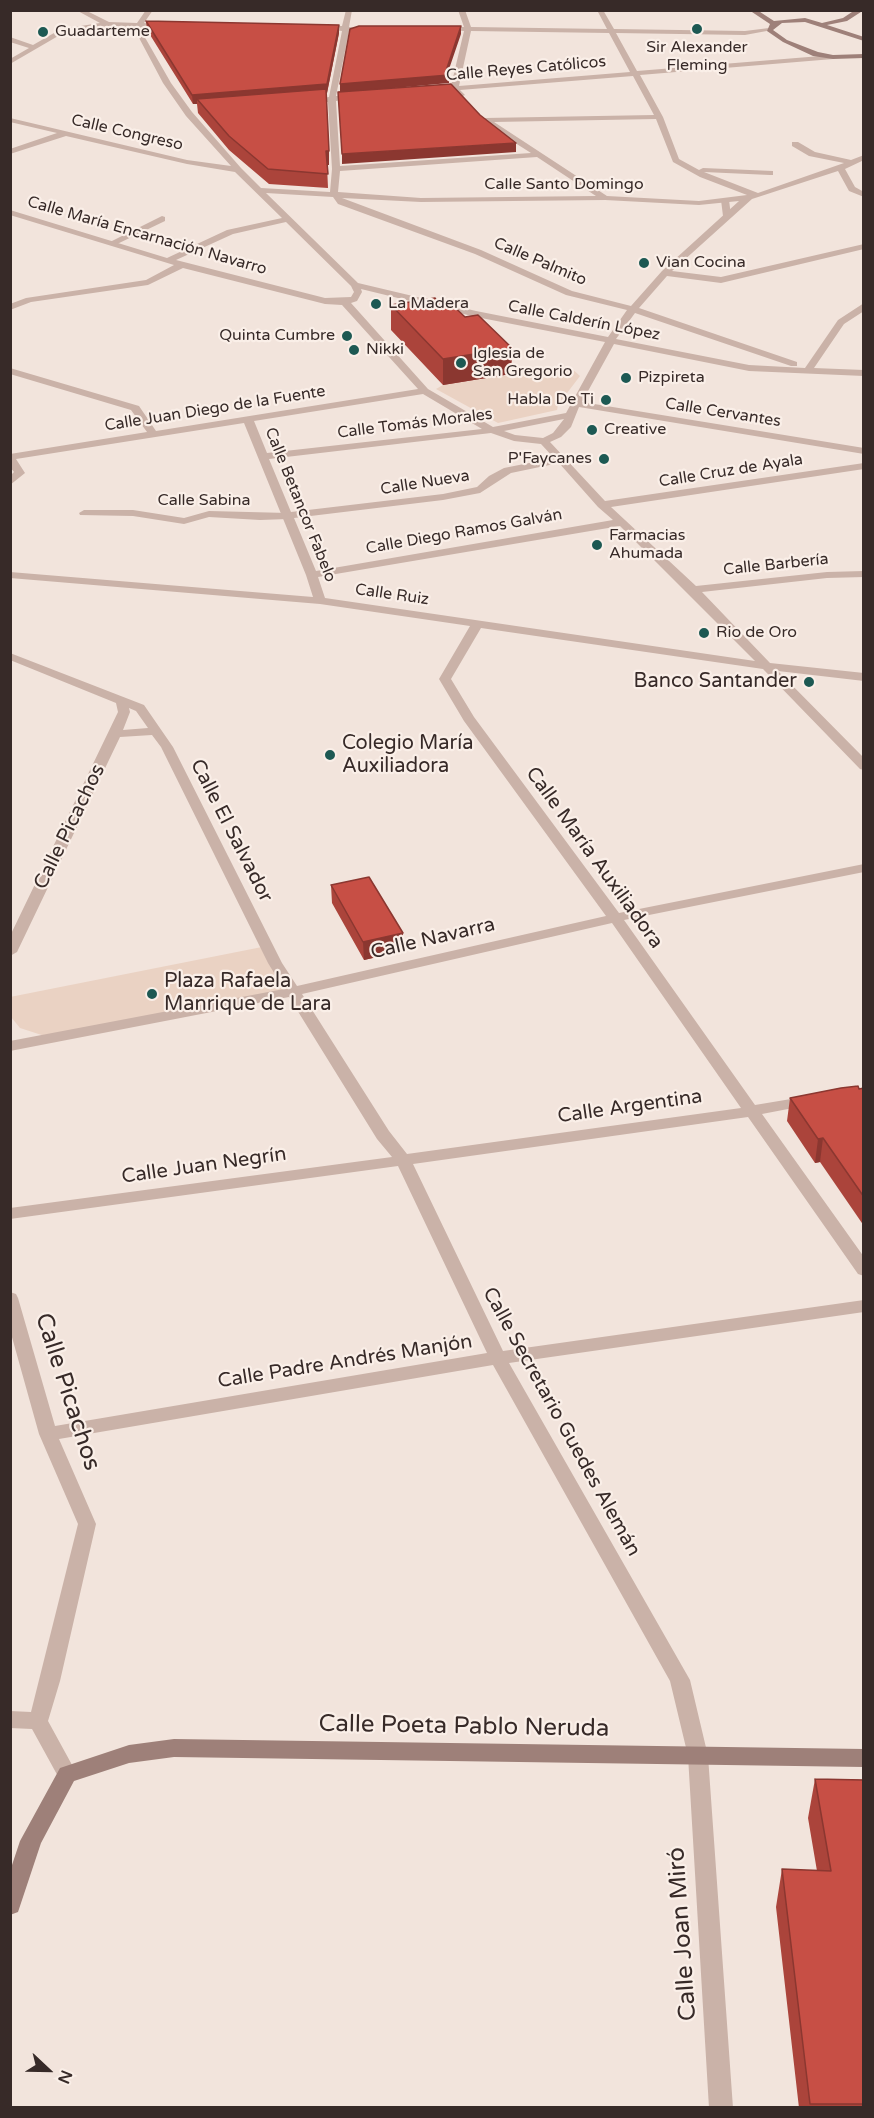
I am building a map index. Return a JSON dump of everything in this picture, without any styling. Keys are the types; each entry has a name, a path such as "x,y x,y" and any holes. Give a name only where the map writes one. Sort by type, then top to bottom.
{"street":[{"path":"79,10 108,24"},
{"path":"150,10 140,24 140,34 167,83 238,170 355,285 358,292 354,299 345,302 425,391 491,429 514,438 540,441 557,435 567,425 570,415 614,335 633,309 665,273 738,205 755,196"},
{"path":"334,194 336,169 332,99 349,10"},
{"path":"461,10 468,30 455,89 470,104"},
{"path":"752,10 785,41 803,49 833,57 862,57"},
{"path":"817,23 845,20 860,11"},
{"path":"602,12 659,117 676,160 693,170 755,196"},
{"path":"783,13 797,20 817,23 863,37"},
{"path":"433,29 745,33 797,20"},
{"path":"10,62 63,30 108,24 180,27"},
{"path":"309,28 374,29"},
{"path":"10,39 33,47"},
{"name":"Calle Reyes Católicos","path":"422,91 833,57"},
{"path":"297,101 366,96"},
{"path":"186,109 196,108"},
{"path":"478,112 485,120 604,198"},
{"path":"485,120 659,117"},
{"name":"Calle Congreso","path":"10,120 187,162 238,170"},
{"path":"10,152 63,134"},
{"path":"795,144 812,154 853,163 862,168"},
{"path":"336,169 537,155"},
{"name":"Calle Santo Domingo","path":"258,190 421,200 604,198 699,203 755,196 840,168 864,157"},
{"path":"840,168 852,189 864,195"},
{"path":"693,170 770,172"},
{"name":"Calle Palmito","path":"334,194 342,202 478,252 569,293 633,309 809,369"},
{"path":"725,200 727,216"},
{"name":"Calle María Encarnación Navarro","path":"10,212 167,261 325,301 345,302"},
{"path":"112,243 162,219"},
{"path":"167,261 230,232 288,219"},
{"path":"665,273 721,280 864,246"},
{"path":"10,307 29,300 148,282 182,265"},
{"name":"Calle Calderín López","path":"355,285 476,314 749,368 809,369"},
{"path":"809,369 841,322 864,306"},
{"path":"809,369 864,373"},
{"path":"10,371 135,408 153,434"},
{"name":"Calle Juan Diego de la Fuente","path":"10,457 425,391"},
{"name":"Calle Cervantes","path":"577,404 864,452"},
{"name":"Calle Tomás Morales","path":"263,457 474,434 570,415"},
{"name":"Calle Betancor Fabelo","path":"248,420 312,575 320,602"},
{"path":"540,441 602,505 693,590 864,766"},
{"path":"10,457 20,473 10,482"},
{"name":"Calle Nueva","path":"288,516 432,499 480,490 493,478 508,470 560,460"},
{"name":"Calle Cruz de Ayala","path":"602,505 864,466"},
{"name":"Calle Sabina","path":"84,513 133,513 184,521 209,514 260,518 288,516"},
{"name":"Calle Diego Ramos Galván","path":"312,575 622,522"},
{"name":"Calle Ruiz","path":"10,574 320,602 768,666 864,677"},
{"name":"Calle Barbería","path":"693,590 826,575 864,574"},
{"name":"Calle María Auxiliadora","path":"477,624 445,679 468,718 615,918 864,1270"},
{"name":"Calle El Salvador","path":"10,656 140,708 167,747 275,963 293,992"},
{"name":"Calle Picachos","path":"10,952 115,734 124,712 121,700"},
{"path":"115,734 156,731"},
{"name":"Calle Navarra","path":"10,1046 293,992 615,918 864,868"},
{"name":"Calle Secretario Guedes Alemán","path":"293,992 383,1135 403,1160 498,1358 680,1680 698,1756"},
{"name":"Calle Argentina","path":"403,1160 705,1119 822,1099"},
{"name":"Calle Juan Negrín","path":"10,1214 403,1160"},
{"name":"Calle Picachos","path":"10,1298 48,1434 87,1524 50,1681 38,1721"},
{"name":"Calle Padre Andrés Manjón","path":"48,1434 126,1419 498,1358 864,1306"},
{"path":"10,1719 38,1721 67,1773 31,1841 10,1905"},
{"name":"Calle Poeta Pablo Neruda","path":"67,1773 129,1754 174,1748 864,1758"},
{"name":"Calle Joan Miró","path":"698,1756 722,2108"}],"shaded area":[{"path":"569,366 580,376 558,405 557,410 498,423 436,389 443,385"},
{"name":"Plaza Rafaela Manrique de Lara","path":"267,946 293,992 54,1039 20,1028 11,1017 10,997"}],"building":[{"path":"146,21 339,25 327,84 192,95"},
{"path":"359,26 461,26 446,71 449,75 340,84 350,29"},
{"path":"451,84 480,115 516,143 342,154 338,92"},
{"path":"326,89 328,174 268,169 229,136 197,99"},
{"path":"435,298 439,303 448,301 465,317 478,315 512,348 443,359 391,305"},
{"path":"369,877 403,933 363,942 331,885"},
{"path":"858,1086 859,1089 864,1088 864,1197 823,1138 818,1139 790,1098"},
{"path":"815,1779 864,1780 864,2104 810,2104 782,1869 831,1871"}],"place":[{"name":"Sir Alexander Fleming","path":"697,29"},
{"name":"Guadarteme","path":"43,32"},
{"name":"Vian Cocina","path":"644,263"},
{"name":"La Madera","path":"376,304"},
{"name":"Quinta Cumbre","path":"347,336"},
{"name":"Nikki","path":"354,350"},
{"name":"Iglesia de San Gregorio","path":"461,363"},
{"name":"Pizpireta","path":"626,378"},
{"name":"Habla De Ti","path":"606,400"},
{"name":"Creative","path":"592,430"},
{"name":"P'Faycanes","path":"604,459"},
{"name":"Farmacias Ahumada","path":"597,545"},
{"name":"Rio de Oro","path":"704,633"},
{"name":"Banco Santander","path":"809,682"},
{"name":"Colegio María Auxiliadora","path":"330,755"},
{"name":"Plaza Rafaela Manrique de Lara","path":"152,994"}]}
